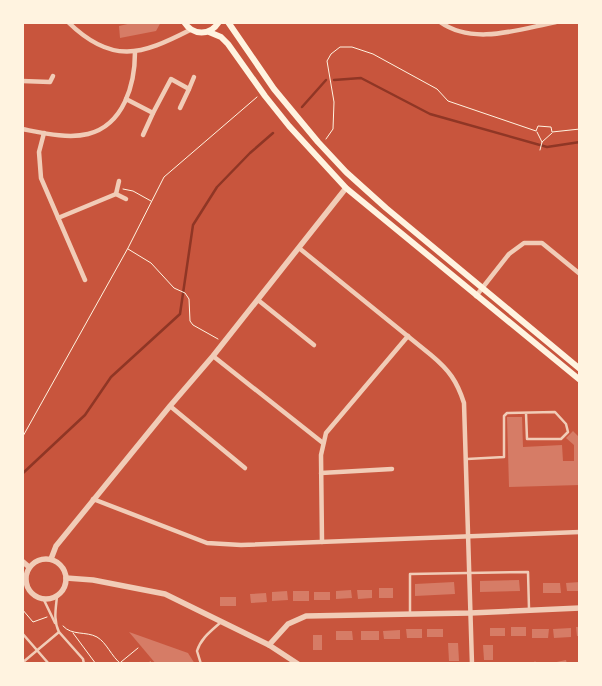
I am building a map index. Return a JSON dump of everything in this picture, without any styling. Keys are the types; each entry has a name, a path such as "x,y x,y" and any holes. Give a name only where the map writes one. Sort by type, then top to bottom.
{"main road":[{"path":"184,22 190,30 199,33 209,32 216,28 219,22"},
{"path":"228,22 274,89 322,146 354,179 386,208 580,369"},
{"path":"209,32 221,36 262,92 313,154 346,188 580,380"},
{"path":"346,188 354,179"}],"street":[{"path":"68,22 93,44 116,52 136,52 164,43 190,30"},
{"path":"440,22 445,26 468,34 493,34 556,22"},
{"path":"515,22 517,30"},
{"path":"22,129 70,135 89,134 106,126 117,115 126,99 135,69 136,52"},
{"path":"22,81 50,82 53,76"},
{"path":"180,108 194,77"},
{"path":"143,135 170,80 189,89"},
{"path":"126,99 153,113"},
{"path":"44,133 39,152 41,178 85,280"},
{"path":"116,194 119,182"},
{"path":"51,559 56,546 213,356 346,188"},
{"path":"58,218 116,194 126,199"},
{"path":"476,296 510,254 524,242 542,242 580,274"},
{"path":"298,248 446,368 459,387 464,403 472,664"},
{"path":"258,300 314,345"},
{"path":"322,542 321,455 326,433 408,336"},
{"path":"213,356 323,443"},
{"path":"170,406 245,468"},
{"path":"321,473 392,469"},
{"path":"94,499 207,543 241,545 580,532"},
{"path":"40,559 51,559 59,563 65,571 65,586 57,596 42,598 34,595 29,589 26,580 29,567 40,559"},
{"path":"22,561 29,567"},
{"path":"66,578 94,580 165,594 269,646 298,664"},
{"path":"269,646 288,624 306,616 470,613 580,608"}],"lane":[{"path":"465,459 504,457 504,414 526,413 555,412 566,424 568,432 561,439 527,440 526,413"},
{"path":"410,614 410,574 528,572 529,610"},
{"path":"56,626 57,596"},
{"path":"42,598 59,632 83,659 84,664"},
{"path":"202,664 197,651 201,640 221,622"},
{"path":"22,632 49,664"},
{"path":"23,663 59,632"}],"path":[{"path":"322,146 333,129 334,102 327,61 331,54 340,47 352,47 373,54 437,90 448,101 536,131 542,142"},
{"path":"22,438 128,248 164,177 262,92"},
{"path":"536,131 538,126 551,127 552,132"},
{"path":"540,150 542,142 552,132 580,129"},
{"path":"118,188 133,191 152,201"},
{"path":"128,248 151,263 176,289 185,293 189,299 190,321 194,325 224,342"},
{"path":"22,609 33,622 47,617"},
{"path":"60,624 66,630 97,637 104,643 114,658 121,663 138,648"},
{"path":"72,632 96,664"}],"building":[{"path":"136,22 161,22 156,31 120,38 119,26"},
{"path":"507,417 522,417 523,447 562,445 563,461 574,461 574,445 566,438 573,431 580,438 580,485 509,487"},
{"path":"519,580 520,591 480,592 480,581"},
{"path":"454,582 455,594 415,596 415,584"},
{"path":"580,582 580,591 567,591 566,583"},
{"path":"543,583 560,583 561,593 543,593"},
{"path":"379,588 393,588 393,598 379,598"},
{"path":"351,590 352,598 336,599 336,591"},
{"path":"357,590 372,590 372,598 358,599"},
{"path":"287,591 288,600 272,601 272,592"},
{"path":"293,591 309,591 309,601 293,601"},
{"path":"314,592 330,592 330,600 314,600"},
{"path":"266,593 267,602 251,603 250,594"},
{"path":"220,597 236,597 236,606 220,606"},
{"path":"511,627 526,627 526,636 511,636"},
{"path":"576,627 580,627 580,636 577,636"},
{"path":"490,628 505,628 505,636 490,636"},
{"path":"571,628 571,637 554,638 553,629"},
{"path":"406,629 422,629 422,638 407,638"},
{"path":"427,629 443,629 443,637 427,637"},
{"path":"532,629 549,629 548,638 532,638"},
{"path":"400,630 400,639 384,639 383,631"},
{"path":"336,631 352,631 353,640 336,640"},
{"path":"361,631 379,631 379,640 361,640"},
{"path":"129,632 188,653 195,664 156,664"},
{"path":"313,635 322,635 322,650 313,650"},
{"path":"448,643 458,643 459,661 449,661"},
{"path":"483,645 493,645 493,660 484,660"},
{"path":"566,660 567,664 552,663"}],"waterway":[{"path":"334,80 361,78 430,114 547,147 580,142"},
{"path":"302,107 326,80"},
{"path":"22,474 85,415 111,377 180,314 193,225 217,187 250,153 273,133"}]}
